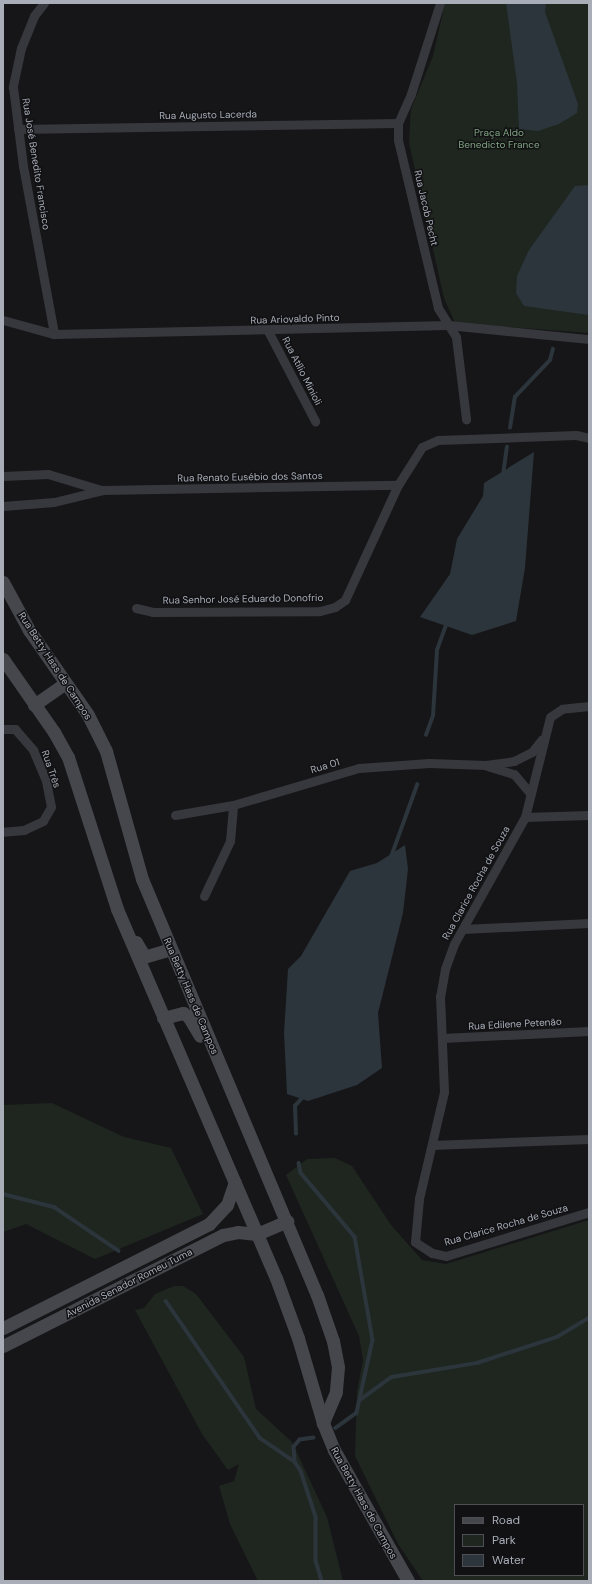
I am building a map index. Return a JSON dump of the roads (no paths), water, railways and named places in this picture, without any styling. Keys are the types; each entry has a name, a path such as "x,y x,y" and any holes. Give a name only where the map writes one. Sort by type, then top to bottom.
{"street":[{"name":"Rua José Benedito Francisco","path":"44,3 34,16 21,48 13,87 18,129 54,334"},
{"name":"Rua Jacob Pecht","path":"440,3 411,94 398,123 398,140 438,308 456,337 466,419"},
{"name":"Rua Augusto Lacerda","path":"18,129 398,123"},
{"name":"Rua Ariovaldo Pinto","path":"3,320 54,334 268,331 448,324 589,339"},
{"name":"Rua Atílio Minioli","path":"268,331 315,421"},
{"name":"Rua Senhor José Eduardo Donofrio","path":"136,608 153,612 320,611 335,607 345,600 398,485 422,447 438,440 576,435 589,438"},
{"name":"Rua Renato Eusébio dos Santos","path":"3,476 48,474 103,490"},
{"name":"Rua Renato Eusébio dos Santos","path":"3,506 54,502 103,490 398,485"},
{"name":"Rua Betty Hass de Campos","path":"3,582 29,630 88,715 106,752 142,879 226,1082 287,1221 333,1341 338,1367 336,1392 323,1423"},
{"name":"Rua Betty Hass de Campos","path":"3,659 54,732 68,758 117,909 257,1234 298,1338 323,1423 334,1450 408,1581"},
{"path":"34,705 65,683"},
{"name":"Rua Clarice Rocha de Souza","path":"589,706 571,707 555,712 548,720 525,817 454,944 445,969 440,996 444,1092 419,1199 415,1242 432,1253 446,1256 589,1212"},
{"name":"Rua Três","path":"3,729 15,729 33,750 46,781 51,807 43,821 24,830 3,832"},
{"name":"Rua 01","path":"486,766 523,758 532,752 545,737"},
{"name":"Rua 01","path":"174,815 233,805 359,768 429,763 486,766 514,774 531,794"},
{"path":"204,896 230,841 233,805"},
{"path":"525,817 589,815"},
{"path":"117,909 142,954 147,956 171,949"},
{"path":"463,929 589,923"},
{"path":"163,1018 176,1013 183,1013 188,1016 226,1082"},
{"name":"Rua Edilene Petenão","path":"442,1038 589,1031"},
{"path":"432,1145 589,1139"},
{"name":"Avenida Senador Romeu Tuma","path":"3,1328 209,1224 227,1204 235,1182"},
{"path":"257,1234 287,1221"},
{"name":"Avenida Senador Romeu Tuma","path":"3,1346 223,1235 238,1232 257,1234"}],"water":[{"path":"506,3 546,3 545,12 578,104 577,113 559,124 538,131 519,129 517,83"},
{"path":"589,185 589,315 524,306 516,293 517,276 529,250 575,186"},
{"path":"534,452 525,568 516,621 472,635 420,617 450,574 457,539 483,496 484,483"},
{"path":"405,845 408,869 403,913 378,1013 382,1068 357,1085 308,1101 287,1094 284,1033 288,969 301,956 350,871 377,863"}],"waterway":[{"path":"510,428 515,397 550,360 553,349"},
{"path":"503,475 507,447"},
{"path":"426,735 433,716 437,650 447,623"},
{"path":"391,857 417,785"},
{"path":"296,1134 295,1106 304,1096"},
{"path":"299,1163 301,1173 355,1237 373,1340 357,1413 336,1428"},
{"path":"3,1194 54,1207 119,1251"},
{"path":"166,1301 260,1438 295,1462"},
{"path":"360,1400 392,1377 477,1363 557,1337 589,1318"},
{"path":"314,1438 300,1440 294,1447 295,1462 301,1471 316,1517 316,1561 322,1581"}],"park label":[{"name":"Praça Aldo Benedicto France","path":"499,138"}]}
